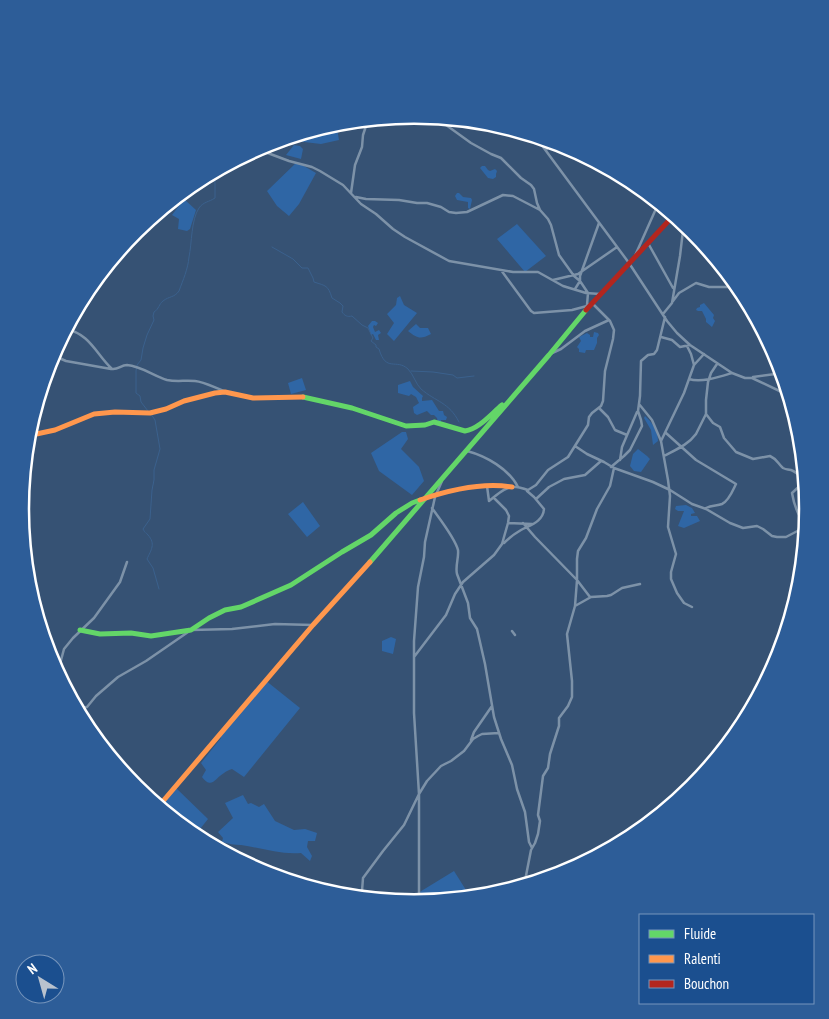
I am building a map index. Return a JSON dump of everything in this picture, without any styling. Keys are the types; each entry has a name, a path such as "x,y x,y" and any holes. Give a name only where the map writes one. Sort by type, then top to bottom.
{"street":[{"path":"447,126 475,145 501,158 531,185 534,189 537,204 551,225 560,258 588,293 589,306 612,324 614,332 605,371 603,401 599,408 592,413 588,425 565,459 548,470 536,485 526,490"},
{"path":"351,193 355,165 362,147 366,127"},
{"path":"542,145 599,223 631,261 664,316 689,345 732,373 745,378 776,374"},
{"path":"267,153 312,167 342,186 361,204 393,229 448,261 521,273 538,272 562,286 600,294"},
{"path":"354,197 427,203 456,214 467,212 504,195 508,195 540,210"},
{"path":"631,261 656,209"},
{"path":"162,802 313,625 549,355 589,306 669,219"},
{"path":"575,289 580,281 599,223"},
{"path":"672,303 683,233"},
{"path":"648,243 674,289"},
{"path":"553,280 574,276 582,272 617,246"},
{"path":"501,270 534,313 572,310 589,306"},
{"path":"620,460 622,447 638,411 641,361 648,354 654,354 658,350 664,316 672,303 679,293 696,283 709,287 730,288"},
{"path":"549,355 561,350 585,331 608,320"},
{"path":"73,331 87,340 112,369"},
{"path":"660,337 672,340 680,347 689,345"},
{"path":"689,345 694,365"},
{"path":"661,441 684,393 694,365 704,354"},
{"path":"60,358 117,370 128,366 168,380 177,382 197,381 225,392 253,398 306,397 352,408 402,425 425,425 434,422 465,431 471,430 511,398"},
{"path":"664,456 694,437 706,414 709,379 717,364"},
{"path":"689,379 709,379 732,373"},
{"path":"752,378 782,392"},
{"path":"36,434 55,430 94,414 115,412 150,413 166,409 184,401 225,392"},
{"path":"639,404 655,426 664,456 670,490 668,527 676,554 671,579 677,594 684,603 692,607"},
{"path":"599,408 608,417 615,430 627,435"},
{"path":"526,879 540,821 538,815 543,776 548,768 550,754 559,726 559,718 572,697 567,634 574,606 578,551 586,538 601,500 610,486 612,467 630,450 642,426 642,420 638,411"},
{"path":"706,414 713,423 720,427 724,438 736,452 753,459 773,457 783,468 798,474"},
{"path":"666,433 696,460 736,484 724,503 710,506 706,509"},
{"path":"575,446 612,467 670,490 680,498 706,509 732,524 743,528 757,526 772,536 777,537 786,537 799,530"},
{"path":"466,450 474,452 494,463 510,476 515,487"},
{"path":"536,500 549,487 564,479 585,474 601,461"},
{"path":"419,895 419,794 414,707 414,657 418,588 435,495 446,473"},
{"path":"487,485 489,501 502,492 515,487"},
{"path":"84,708 87,707 96,696 120,676 146,661 209,618 225,610 241,607 291,585 371,535 396,513 412,503 435,495 487,485 504,485 526,490 544,511 541,518 502,544 494,555 466,578 446,614 414,657"},
{"path":"799,486 792,492 793,501 800,518"},
{"path":"494,498 509,516 502,544"},
{"path":"432,508 457,547 456,569 468,603 470,618 477,628 492,706 512,765 516,786 525,812 529,842 532,848"},
{"path":"508,523 532,525"},
{"path":"523,523 577,580 590,597"},
{"path":"531,532 532,525"},
{"path":"61,662 64,650 80,630 94,618 116,587 127,562"},
{"path":"574,606 590,597 610,595 622,588 640,584"},
{"path":"80,630 100,634 131,633 150,636 191,630 232,629 275,624 313,625"},
{"path":"512,631 515,635"},
{"path":"470,743 474,732 492,706"},
{"path":"362,892 364,878 404,825 423,786 441,766 464,751 473,739 482,734 500,733"}],"shaded area":[{"path":"337,131 339,140 321,144 300,141"},
{"path":"294,145 300,146 303,149 301,159 286,155"},
{"path":"297,162 316,173 299,204 289,216 277,206 267,191"},
{"path":"485,166 490,171 495,169 497,171 496,177 493,179 488,178 480,168"},
{"path":"457,193 463,197 471,198 470,209 468,208 468,202 457,200 455,196"},
{"path":"185,200 196,210 190,229 187,231 178,229 179,219 172,215"},
{"path":"517,224 546,256 525,272 497,239"},
{"path":"400,296 404,305 417,313 394,341 387,334 394,323 387,314 396,305 397,298"},
{"path":"704,303 714,315 715,321 712,327 706,322 702,311 696,310"},
{"path":"372,321 378,323 373,327 375,332 379,330 381,333 378,335 379,340 376,340 373,334 371,335 368,326"},
{"path":"416,324 420,328 428,328 431,334 419,337 408,331"},
{"path":"594,332 599,335 594,350 586,350 585,353 579,352 577,347 581,341 579,337 587,333 590,337 593,337"},
{"path":"302,378 306,390 291,394 288,383"},
{"path":"410,381 413,387 423,396 422,401 432,400 439,411 443,411 447,417 446,420 441,420 441,423 438,422 434,415 427,411 417,415 414,413 413,407 419,403 416,397 411,394 409,396 398,393 398,385"},
{"path":"645,416 656,430 658,441 653,445 651,430 644,418"},
{"path":"402,432 406,432 408,439 401,449 419,467 424,481 412,495 379,471 371,453"},
{"path":"638,449 650,459 641,472 634,471 630,466 633,454"},
{"path":"303,502 320,526 307,537 288,514"},
{"path":"686,505 692,508 695,513 691,514 691,516 697,516 700,521 684,528 678,526 684,511 675,509 676,506"},
{"path":"391,637 396,639 393,654 382,651 382,641"},
{"path":"265,680 300,708 244,777 232,769 213,782 208,783 202,777 206,770 201,763 221,738 220,734"},
{"path":"175,787 208,819 199,830 162,802"},
{"path":"243,795 248,804 251,803 259,807 264,804 275,821 294,830 305,829 317,833 315,841 308,841 307,847 312,856 310,861 301,853 279,852 222,842 223,838 218,832 233,818 225,803"},
{"path":"454,871 467,892 418,895 418,893"}],"waterway":[{"path":"148,411 141,402 140,396 136,393 137,365 141,360 147,335 154,320 154,312 163,301 179,291 188,266 196,213 202,204 215,198 215,180"},
{"path":"272,247 293,259 302,268 308,268 314,282 326,287 332,298 343,306 342,312 347,316 352,316 368,328 373,338 371,341 379,349 385,361 404,366 408,369 421,389 447,406 459,422"},
{"path":"411,371 453,375 457,378 474,376"},
{"path":"151,414 155,420 160,449 154,470 150,519 143,529 152,541 152,547 147,559 153,568 159,589"}],"traffic: fast":[{"path":"370,562 586,310"},
{"path":"303,397 352,408 406,426 425,425 434,422 465,431 480,424 502,405"},
{"path":"80,630 100,634 131,633 151,636 191,630 225,610 241,607 291,585 371,535 396,513 420,500"}],"traffic: slow":[{"path":"36,434 55,430 94,414 115,412 150,413 215,393 225,392 253,398 303,397"},
{"path":"420,500 442,493 477,486 512,487"},
{"path":"162,802 313,625 370,562"}],"traffic: jam":[{"path":"586,310 670,220"}]}
